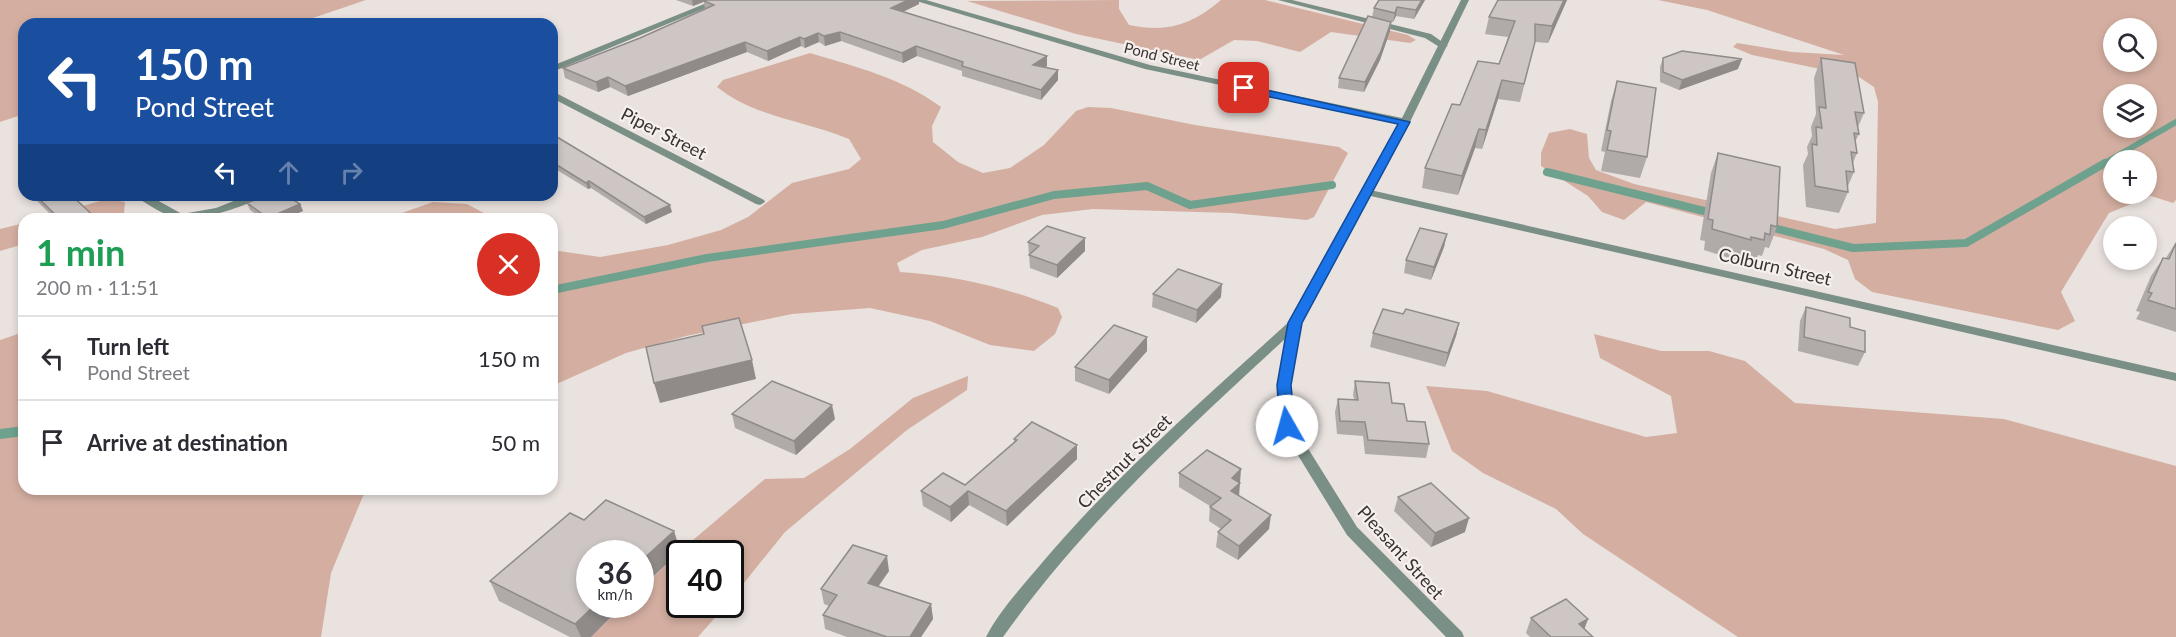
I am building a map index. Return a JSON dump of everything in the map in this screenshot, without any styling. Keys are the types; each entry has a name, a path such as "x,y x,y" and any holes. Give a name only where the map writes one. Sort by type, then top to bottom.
{"street":[{"path":"558,67 721,0"},
{"name":"Pond Street","path":"917,0 1148,67 1405,122"},
{"path":"1282,0 1420,33 1444,46"},
{"name":"Pleasant Street","path":"1456,637 1352,531 1287,426 1284,385 1295,323 1405,122 1465,0"},
{"name":"Piper Street","path":"558,97 760,202"},
{"name":"Colburn Street","path":"1366,192 2176,377"},
{"path":"151,201 173,213"},
{"path":"208,213 244,201"},
{"name":"Chestnut Street","path":"993,637 1058,553 1181,429 1295,323"}],"shaded area":[{"path":"0,0 366,0 313,18 18,18 18,116 0,122"},
{"path":"1119,0 1119,9 1129,25 1143,27 1178,25 1200,16 1221,0 1265,0 1408,35 1416,40 1410,43 1331,32 1300,52 1257,41 1234,40 1199,60 1076,34 967,1"},
{"path":"1658,0 2176,0 2176,200 2173,203 2157,198 2157,150 2103,150 2103,204 2131,204 2103,216 2103,223 2061,292 2075,321 2058,330 1872,292 1855,279 1848,260 1824,249 1646,202 1624,220 1602,212 1588,196 1541,166 1541,153 1549,133 1570,129 1587,134 1589,158 1596,170 1634,184 1835,229 1876,223 1878,102 1874,87 1859,77 1752,55 1733,47 1737,43 1792,52 1844,55 1707,10"},
{"path":"810,53 861,68 895,81 927,97 941,107 932,126 933,142 958,162 983,173 1010,168 1044,145 1076,111 1088,107 1111,108 1195,125 1339,147 1348,153 1314,217 1307,220 1232,213 1093,209 1042,215 982,237 922,250 897,263 900,272 942,276 981,284 1058,308 1062,317 1055,334 1034,351 990,345 930,321 870,308 792,314 686,336 626,353 558,383 558,251 600,257 668,245 721,230 748,217 792,183 849,169 861,159 849,139 747,105 717,87 723,80"},
{"path":"100,201 125,202 124,213 59,213"},
{"path":"433,202 467,204 484,213 402,213"},
{"path":"18,224 18,246 0,251 0,229"},
{"path":"18,334 18,495 364,495 331,573 321,637 0,637 0,340"},
{"path":"1594,334 1661,351 1709,351 1745,361 1795,403 2004,419 2176,466 2176,637 1738,637 1583,534 1556,509 1483,473 1452,451 1426,386 1487,391 1646,437 1677,433 1671,396 1600,358"},
{"path":"968,376 967,390 907,430 785,532 744,583 744,540 693,540 765,479 804,478 850,449 913,398"},
{"path":"666,565 666,618 715,618 698,637 591,637 611,618 654,618 654,576"}],"building":[{"path":"908,0 891,8 1047,56 1033,65 1058,70 1041,90 962,66 963,62 916,46 902,53 840,32 824,36 818,33 804,39 800,37 767,51 745,42 625,86 608,77 596,82 563,68 640,38 714,5 704,1"},
{"path":"1379,0 1422,0 1416,10 1397,7 1395,13 1374,8"},
{"path":"1498,0 1564,0 1552,26 1535,24 1535,42 1524,84 1502,80 1486,130 1479,129 1462,176 1425,168 1452,104 1460,105 1478,61 1499,64 1515,21 1489,17"},
{"path":"1368,16 1391,22 1381,51 1365,82 1339,78"},
{"path":"1682,51 1742,59 1682,80 1663,72 1663,58"},
{"path":"1821,58 1855,63 1864,113 1855,112 1859,134 1854,133 1857,153 1851,152 1854,172 1846,171 1848,192 1815,186 1812,144 1817,145 1816,127 1822,128 1819,107 1826,108"},
{"path":"1617,81 1656,88 1647,157 1607,150 1611,131 1607,130"},
{"path":"558,138 670,205 644,217 589,181 586,183 558,166"},
{"path":"1718,153 1780,167 1777,227 1771,225 1770,235 1765,233 1764,240 1751,237 1751,240 1712,229 1713,220 1708,219"},
{"path":"41,201 78,201 90,213 54,213"},
{"path":"295,201 300,204 279,213 261,213 247,203"},
{"path":"1047,226 1085,238 1057,265 1029,255 1039,246 1028,242"},
{"path":"1420,228 1447,234 1434,267 1406,260"},
{"path":"2176,243 2176,309 2148,300 2152,293 2148,292 2163,258 2169,259"},
{"path":"1178,269 1222,284 1197,310 1153,294"},
{"path":"1806,307 1850,318 1850,327 1865,331 1865,352 1804,337"},
{"path":"1383,309 1403,314 1406,309 1459,323 1448,353 1373,333"},
{"path":"739,318 752,360 654,383 646,347 704,334 702,326"},
{"path":"1114,325 1147,337 1109,380 1075,367"},
{"path":"772,381 832,405 794,441 732,414"},
{"path":"1355,381 1389,383 1392,403 1404,404 1407,421 1425,422 1429,444 1368,440 1365,422 1340,421 1338,399 1358,400"},
{"path":"1032,422 1077,445 1006,511 968,491 950,507 921,491 943,473 965,485 1017,440 1014,439"},
{"path":"1207,450 1241,469 1232,478 1240,483 1231,491 1271,515 1239,546 1218,532 1231,520 1210,507 1221,498 1179,473"},
{"path":"1431,483 1469,518 1435,533 1398,497"},
{"path":"606,500 674,531 654,549 654,540 576,540 576,618 581,618 575,624 490,581 570,513 584,520"},
{"path":"853,545 887,556 868,583 931,604 910,637 887,637 823,615 837,595 821,589"},
{"path":"1566,599 1588,619 1579,624 1593,637 1551,637 1531,618"}],"waterway":[{"path":"2127,150 2176,122"},
{"path":"1766,226 1853,248 1966,243 2103,164"},
{"path":"1547,172 1716,214"},
{"path":"558,289 707,258 943,225 1054,195 1147,186 1190,205 1332,185"},
{"path":"0,434 18,432"}],"route":[{"path":"1244,88 1405,122 1295,323 1284,385 1287,426"}]}
